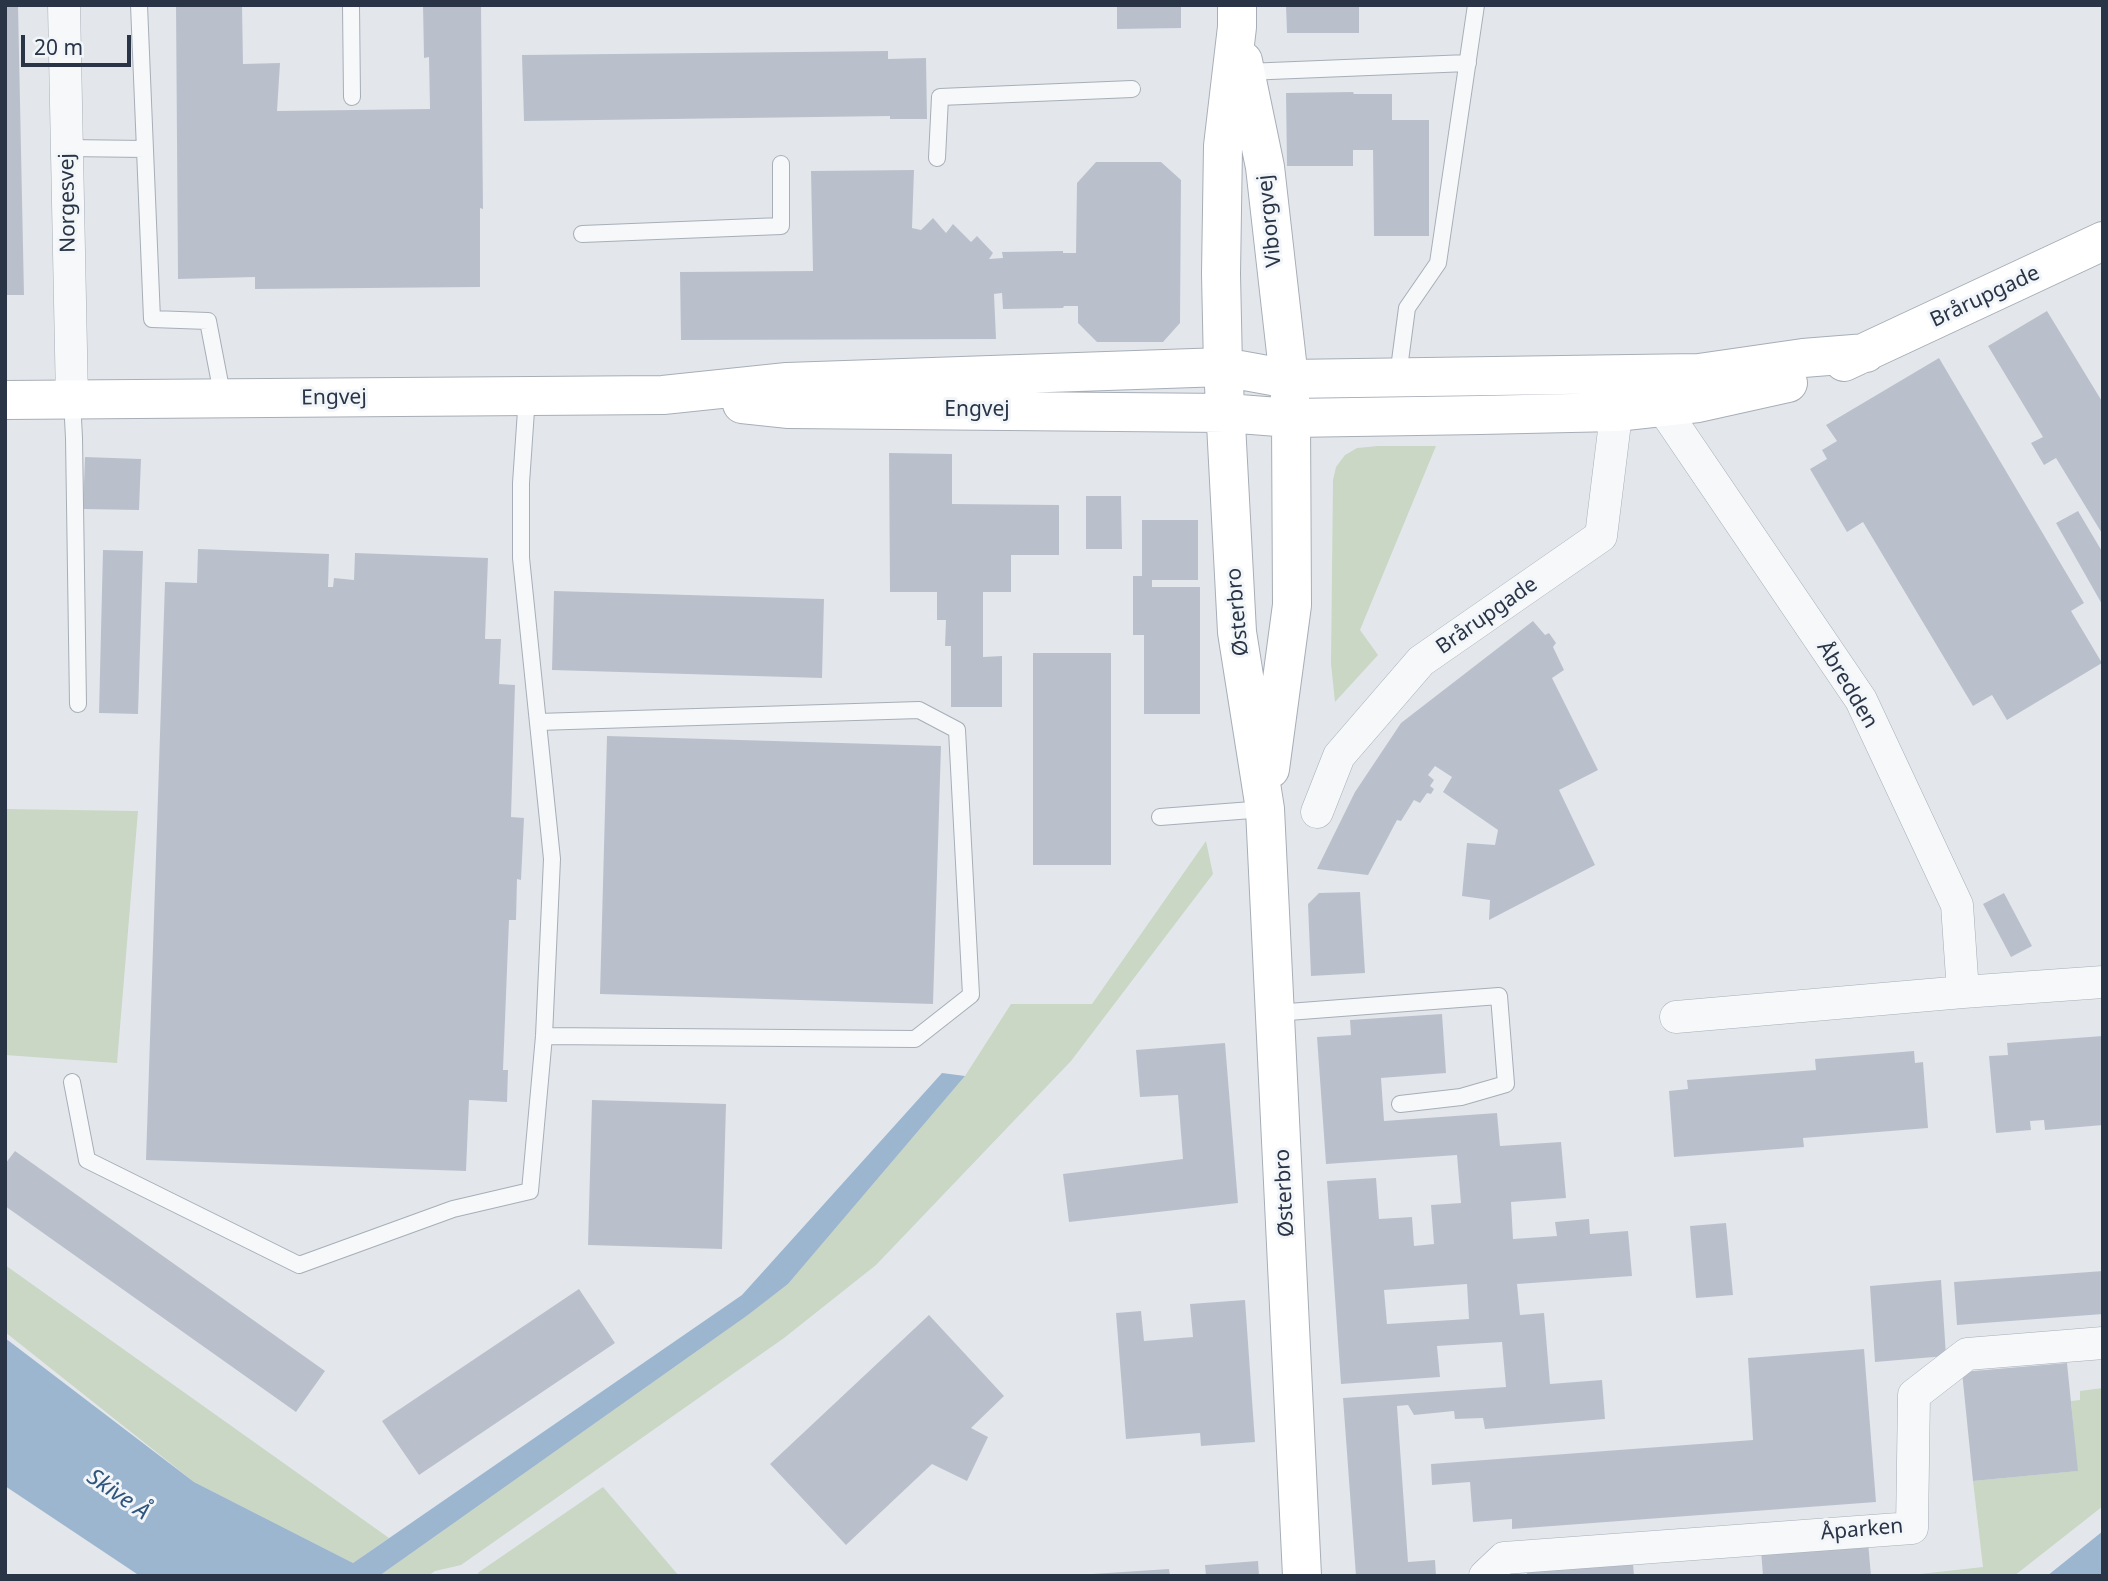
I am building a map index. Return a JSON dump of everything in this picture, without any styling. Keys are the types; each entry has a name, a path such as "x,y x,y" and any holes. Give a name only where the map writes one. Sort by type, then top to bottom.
{"street":[{"name":"Norgesvej","path":"64,5 72,400"},
{"name":"Viborgvej","path":"1237,16 1265,167 1291,418"},
{"name":"Viborgvej","path":"1226,413 1220,274 1223,146 1237,16"},
{"name":"Brårupgade","path":"1291,418 1616,412 1698,403 1803,379 1866,353 2103,242"},
{"name":"Brårupgade","path":"1289,379 1699,373 1803,358 1866,353"},
{"name":"Engvej","path":"5,400 663,395 787,382 1223,367 1289,379"},
{"name":"Brårupgade","path":"1317,811 1339,756 1421,661 1601,536 1620,374"},
{"name":"Engvej","path":"663,395 789,409 1226,413 1291,418"},
{"name":"Åbredden","path":"1661,407 1861,700 1957,905 1963,992"},
{"name":"Østerbro","path":"1226,413 1237,632 1265,810 1302,1576"},
{"name":"Østerbro","path":"1265,810 1292,605 1291,418"},
{"path":"1676,1017 2103,982"},
{"name":"Åparken","path":"1485,1576 1504,1558 1912,1528 1914,1395 1967,1354 2103,1343"}],"lane":[{"path":"139,5 152,319 208,321 223,399"},
{"path":"351,5 352,97"},
{"path":"1398,376 1407,309 1438,263 1476,5"},
{"path":"1246,72 1468,63"},
{"path":"937,158 940,96 1132,89"},
{"path":"67,148 145,149"},
{"path":"582,234 781,226 781,164"},
{"path":"72,1082 88,1160 299,1265 453,1209 530,1191 544,1036 552,859 521,558 521,483 527,396"},
{"path":"72,400 78,704"},
{"path":"538,722 919,710 957,730 971,995 915,1039 544,1036"},
{"path":"1160,817 1265,810"},
{"path":"1275,1013 1499,996 1506,1084 1461,1097 1399,1104"}],"green space":[{"path":"1436,446 1360,630 1378,655 1335,702 1331,664 1333,480 1336,467 1345,455 1357,448"},
{"path":"5,809 138,811 117,1063 5,1055"},
{"path":"1206,841 1213,874 1071,1061 876,1265 784,1338 461,1565 435,1571 428,1576 379,1576 788,1284 965,1076 1011,1004 1092,1004"},
{"path":"5,1265 389,1538 353,1563 194,1482 5,1332"},
{"path":"2103,1388 2103,1506 2014,1576 1902,1576 1983,1567 1973,1481 2077,1471 2071,1401 2080,1400 2080,1391"},
{"path":"603,1487 679,1576 476,1576 479,1572"}],"water":[{"name":"Skive Å","path":"942,1073 965,1076 788,1284 379,1576 140,1576 5,1486 5,1338 194,1482 353,1563 742,1295"},
{"path":"2103,1531 2103,1576 2047,1576"}],"building":[{"path":"5,5 18,5 24,295 5,295"},
{"path":"176,5 242,5 243,64 280,63 277,111 430,109 429,57 424,58 423,5 481,5 483,209 480,208 480,287 255,289 255,277 178,279"},
{"path":"1117,5 1181,5 1181,28 1117,29"},
{"path":"1286,5 1359,5 1359,33 1287,33"},
{"path":"888,51 888,59 926,58 927,119 890,119 890,116 524,121 522,55"},
{"path":"1286,93 1392,94 1392,120 1429,120 1429,236 1374,236 1373,150 1353,150 1353,166 1287,166"},
{"path":"1096,162 1161,162 1181,180 1180,323 1163,342 1097,342 1078,323 1078,306 1003,309 1002,293 994,294 996,339 681,340 680,272 813,271 811,171 914,170 912,228 921,230 933,218 946,233 953,224 971,242 977,236 993,253 989,259 1003,258 1002,252 1076,253 1077,183"},
{"path":"2047,311 2103,403 2103,535 2056,458 2044,465 2031,443 2043,437 1988,346"},
{"path":"1939,358 2084,603 2071,611 2102,663 2007,720 1992,695 1973,706 1863,522 1847,532 1810,469 1827,459 1822,450 1837,441 1826,425"},
{"path":"889,453 952,454 952,504 1059,505 1059,555 1011,555 1011,592 983,592 983,657 1002,656 1002,707 951,707 951,646 945,646 946,620 937,620 937,592 890,592"},
{"path":"85,457 141,459 139,510 83,509"},
{"path":"1086,496 1121,496 1122,549 1086,549"},
{"path":"2078,511 2103,553 2103,606 2056,523"},
{"path":"1142,520 1198,520 1198,580 1152,580 1152,587 1200,587 1200,714 1144,714 1144,635 1133,635 1133,576 1142,576"},
{"path":"198,549 329,554 328,587 333,587 334,578 354,580 355,553 488,558 485,639 501,639 499,684 515,685 511,817 524,818 521,880 517,879 516,920 509,920 503,1070 508,1070 507,1102 469,1100 466,1171 146,1160 165,582 197,583"},
{"path":"103,550 143,551 138,714 99,713"},
{"path":"554,591 824,599 822,678 552,670"},
{"path":"1533,621 1545,635 1549,633 1556,643 1553,647 1564,670 1552,678 1598,770 1559,790 1595,865 1489,920 1490,900 1462,896 1467,843 1495,845 1498,830 1443,792 1452,777 1435,766 1428,775 1434,780 1430,786 1434,789 1431,794 1427,793 1420,803 1414,800 1401,821 1397,820 1368,875 1317,869 1355,792 1401,723"},
{"path":"1033,653 1111,653 1111,865 1033,865"},
{"path":"607,736 941,746 933,1004 600,994"},
{"path":"1360,892 1365,973 1311,976 1308,904 1319,893"},
{"path":"2004,893 2032,946 2011,957 1983,904"},
{"path":"1442,1014 1446,1073 1381,1078 1384,1121 1497,1113 1500,1146 1561,1142 1566,1198 1511,1202 1513,1239 1557,1236 1555,1222 1589,1219 1590,1234 1628,1231 1632,1276 1517,1284 1520,1315 1544,1313 1550,1384 1602,1380 1605,1419 1485,1429 1483,1418 1455,1419 1454,1411 1414,1415 1408,1405 1397,1406 1408,1562 1435,1560 1436,1576 1356,1576 1343,1398 1506,1387 1502,1342 1437,1346 1440,1377 1341,1384 1327,1181 1376,1178 1379,1219 1412,1217 1414,1246 1434,1244 1431,1205 1461,1203 1457,1155 1326,1164 1317,1037 1351,1035 1350,1020","holes":["1467,1284 1469,1319 1387,1324 1384,1290"]},
{"path":"2103,1036 2103,1125 2045,1130 2044,1120 2030,1121 2031,1130 1996,1133 1989,1056 2008,1055 2007,1043"},
{"path":"1225,1043 1238,1203 1069,1222 1063,1174 1183,1159 1178,1095 1140,1097 1136,1050"},
{"path":"1914,1051 1915,1063 1923,1062 1928,1128 1803,1138 1804,1147 1674,1157 1669,1091 1688,1089 1687,1080 1816,1070 1815,1059"},
{"path":"592,1100 726,1104 722,1249 588,1245"},
{"path":"15,1151 325,1371 296,1412 5,1206 5,1164"},
{"path":"1726,1223 1733,1295 1696,1298 1690,1226"},
{"path":"2103,1271 2103,1314 1957,1325 1954,1282"},
{"path":"1941,1280 1946,1356 1875,1362 1870,1286"},
{"path":"579,1289 615,1343 419,1475 382,1421"},
{"path":"1245,1300 1255,1442 1201,1446 1200,1433 1126,1439 1116,1313 1141,1311 1144,1341 1193,1337 1190,1304"},
{"path":"929,1315 1004,1396 971,1428 988,1437 967,1481 932,1464 846,1545 770,1464"},
{"path":"1864,1349 1876,1502 1512,1529 1512,1519 1473,1522 1470,1482 1432,1485 1431,1464 1753,1440 1748,1358"},
{"path":"2067,1363 2078,1471 1973,1481 1962,1372"},
{"path":"1868,1542 1871,1576 1763,1576 1761,1550"},
{"path":"1258,1561 1259,1576 1206,1576 1205,1565"},
{"path":"1633,1563 1634,1576 1527,1576 1527,1571"},
{"path":"1169,1569 1170,1576 1092,1576 1092,1574"}]}
